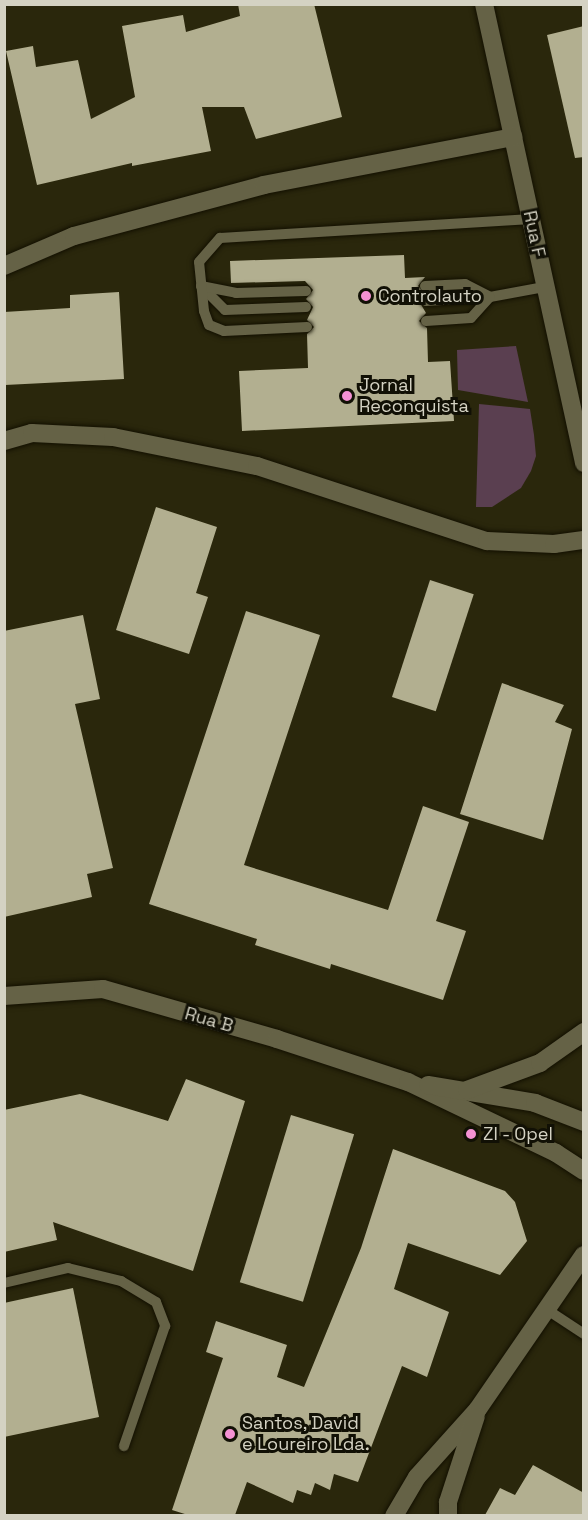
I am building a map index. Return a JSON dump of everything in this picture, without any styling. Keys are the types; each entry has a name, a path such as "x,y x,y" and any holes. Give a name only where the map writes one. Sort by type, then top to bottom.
{"street":[{"name":"Rua F","path":"484,4 584,464"},
{"path":"4,266 74,237 264,185 513,137"},
{"path":"4,441 32,433 113,437 257,466 486,541 554,544 584,540"},
{"name":"Rua B","path":"4,996 103,989 277,1039 408,1082 556,1153 584,1171"},
{"name":"Rua B","path":"466,1090 540,1063 584,1032"},
{"name":"Rua B","path":"408,1082 535,1103 584,1122"},
{"path":"394,1515 417,1477 478,1409 584,1255"},
{"path":"446,1511 478,1409"}],"lane":[{"path":"307,327 224,331 209,325 201,286 200,262 220,238 531,219"},
{"path":"425,286 465,284 490,297"},
{"path":"201,286 236,293 306,291"},
{"path":"201,286 225,310 306,307"},
{"path":"426,301 490,297 544,286"},
{"path":"426,321 471,318 490,297"},
{"path":"4,1283 68,1268 121,1281 156,1302 165,1326 124,1446"},
{"path":"546,1309 584,1335"}],"shaded area":[{"path":"516,346 528,402 458,390 457,350"},
{"path":"479,404 530,409 534,435 536,456 531,471 521,488 492,507 476,507"}],"building":[{"path":"238,4 314,4 342,117 256,139 244,107 202,107 211,151 132,166 132,163 37,185 6,51 33,46 36,67 78,60 91,119 135,97 122,26 183,15 186,32 240,16"},
{"path":"584,26 584,157 575,158 547,35"},
{"path":"404,255 405,278 425,277 418,286 425,293 419,301 426,313 419,321 427,328 428,362 450,361 454,421 242,431 239,371 308,368 307,334 314,327 307,320 313,307 306,299 313,290 305,281 231,283 230,261"},
{"path":"119,292 124,379 5,385 4,312 70,308 70,295"},
{"path":"156,507 217,527 196,593 208,597 189,654 116,630"},
{"path":"430,580 474,594 436,711 392,697"},
{"path":"246,611 320,635 244,865 388,910 423,806 469,822 436,921 466,931 443,1000 331,964 330,969 255,945 257,939 149,904"},
{"path":"83,615 100,699 75,704 113,868 87,874 92,897 4,917 4,631"},
{"path":"502,683 564,705 555,722 572,729 543,840 460,814"},
{"path":"186,1079 245,1101 193,1271 53,1222 57,1240 4,1252 4,1110 80,1094 168,1121"},
{"path":"291,1115 354,1134 303,1302 240,1282"},
{"path":"393,1149 505,1191 515,1202 527,1241 500,1275 408,1243 394,1289 449,1312 427,1377 402,1366 358,1482 334,1474 330,1490 315,1483 311,1495 297,1490 293,1503 247,1482 235,1515 188,1515 172,1510 223,1358 206,1352 216,1321 287,1345 277,1377 304,1387 361,1248"},
{"path":"73,1288 99,1417 4,1437 4,1303"},
{"path":"533,1465 584,1493 584,1515 485,1515 500,1488 515,1495"}],"place":[{"name":"Controlauto","path":"366,296"},
{"name":"Jornal Reconquista","path":"347,396"},
{"name":"ZI - Opel","path":"471,1134"},
{"name":"Santos, David e Loureiro Lda.","path":"230,1434"}]}
